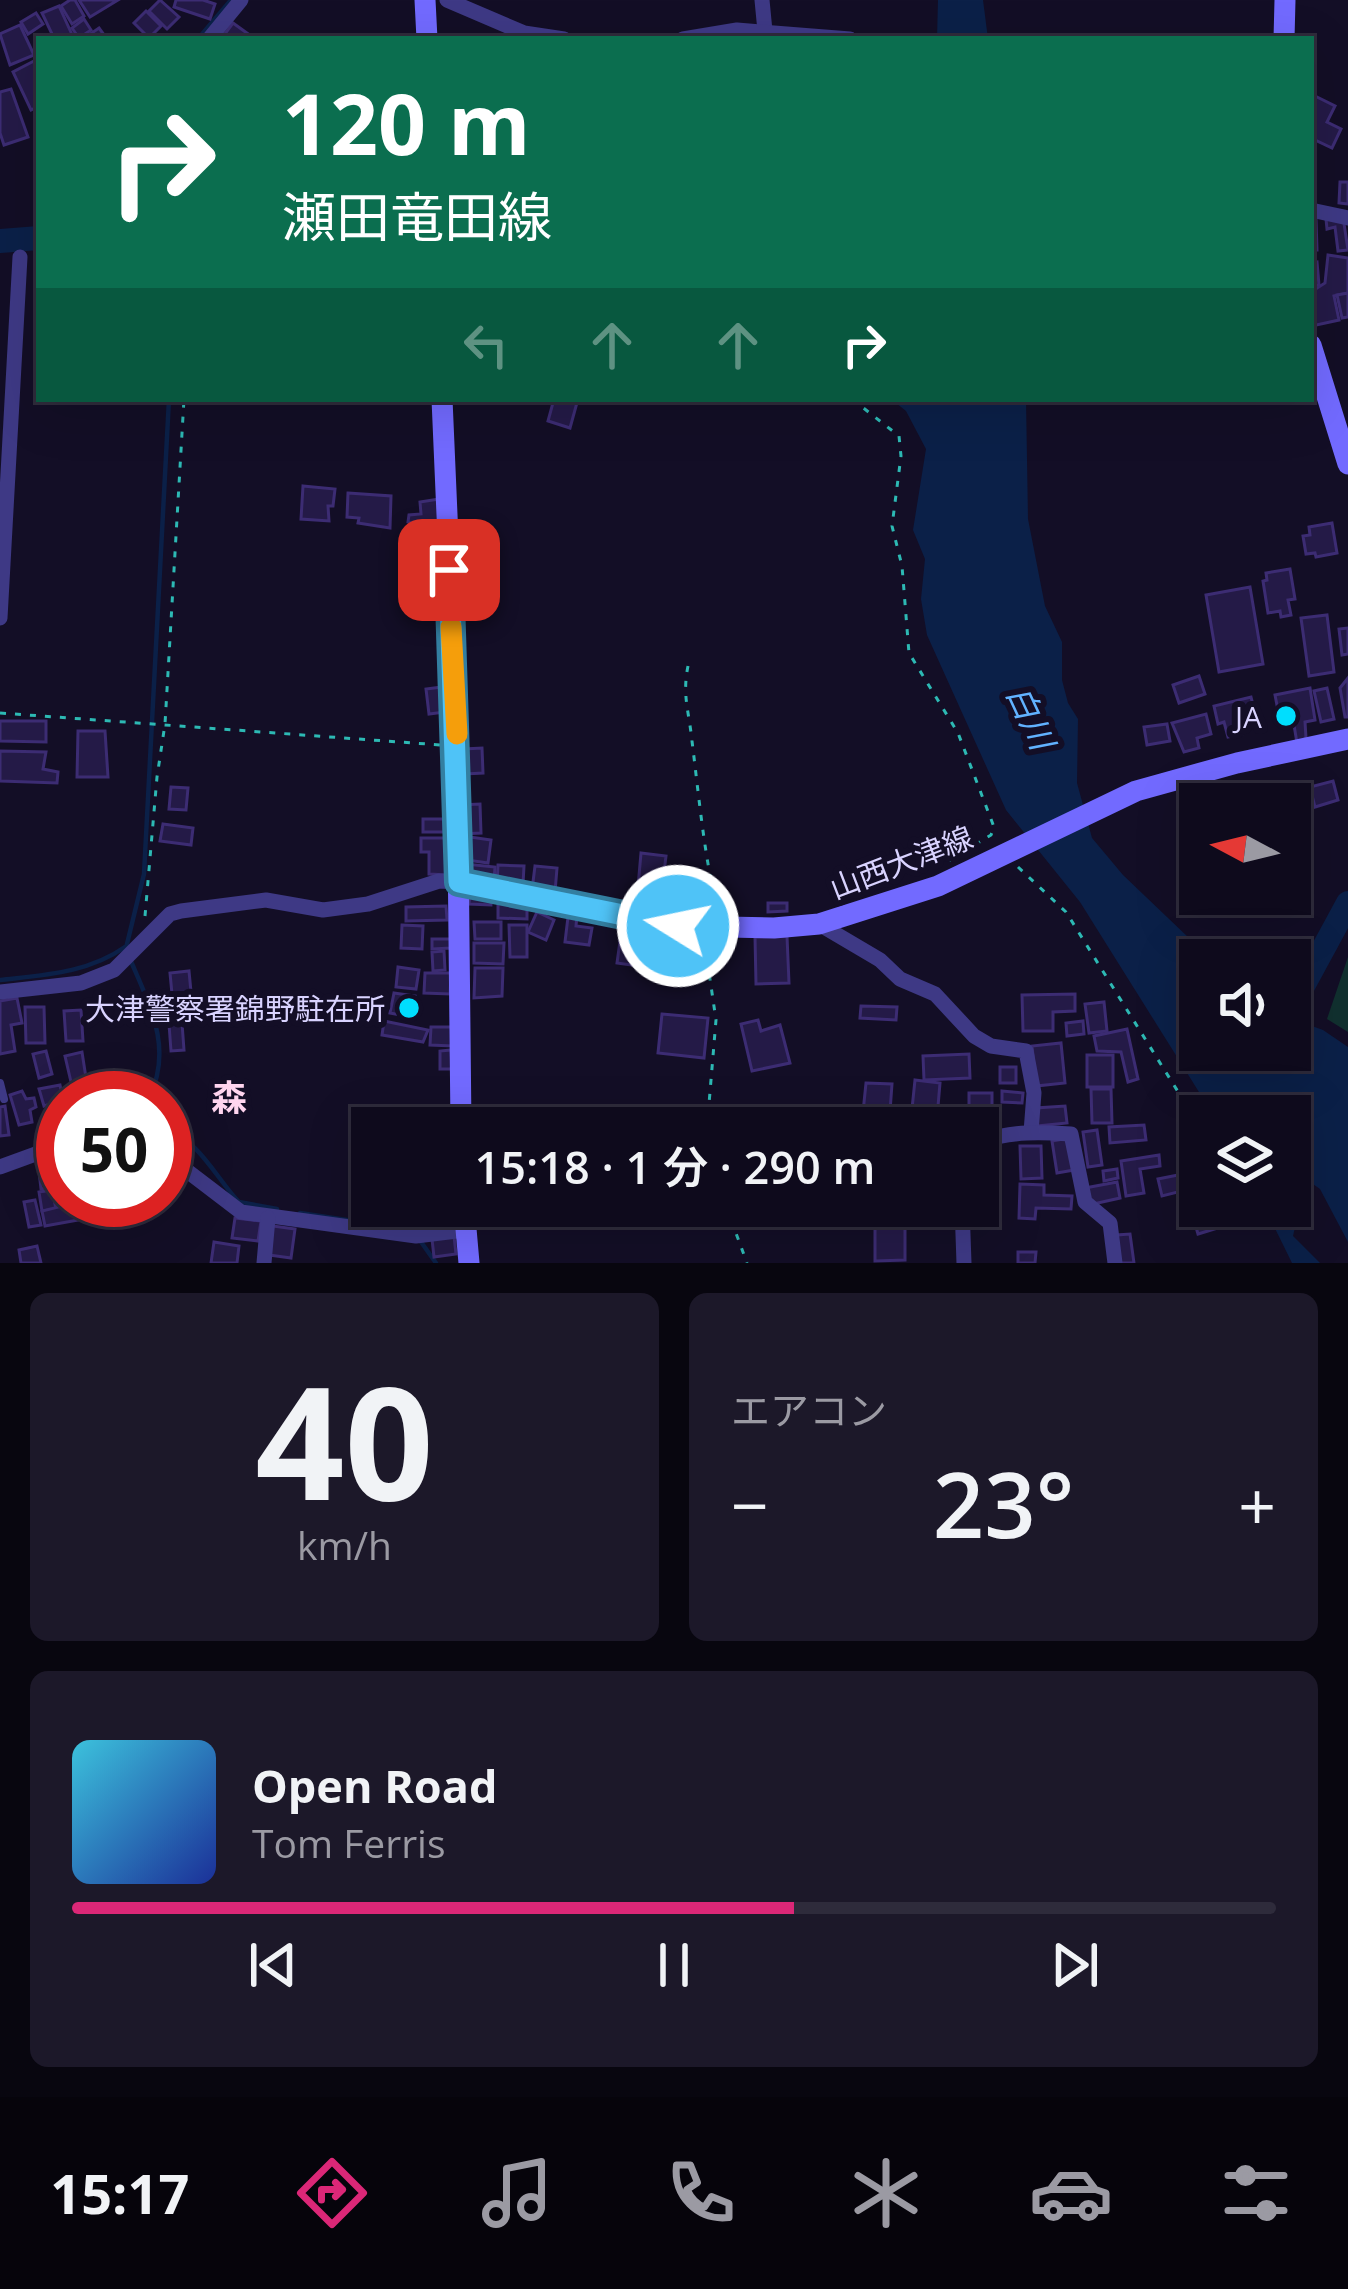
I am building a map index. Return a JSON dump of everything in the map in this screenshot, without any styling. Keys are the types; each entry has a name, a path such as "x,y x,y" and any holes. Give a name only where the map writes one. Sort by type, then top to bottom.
{"main road":[{"path":"425,0 427,36"},
{"path":"1284,36 1285,0"},
{"path":"1314,355 1348,464"},
{"path":"442,402 457,746 461,1107"},
{"name":"山西大津線","path":"459,882 623,916 715,928 819,924 1009,859 1136,791 1348,739"},
{"path":"465,1227 469,1263"}],"street":[{"path":"211,36 241,0"},
{"path":"447,0 524,33 544,36"},
{"path":"762,0 765,31"},
{"path":"695,36 765,31 818,36"},
{"path":"1314,211 1348,218"},
{"path":"0,618 20,256"},
{"path":"0,992 81,983 114,970 170,914 194,908 266,901 323,910 381,901 439,881 459,882"},
{"path":"819,924 880,960 900,979 935,994 974,1036 991,1046 1027,1051 1034,1094 1031,1132"},
{"path":"999,1138 1031,1132 1071,1134 1085,1202 1110,1223 1115,1263"},
{"path":"0,1167 36,1154"},
{"path":"192,1172 221,1200 241,1212 268,1218 416,1236 465,1230"},
{"path":"264,1263 268,1218"},
{"path":"964,1227 964,1263"}],"lane":[{"path":"0,1083 4,1099"}],"path":[{"path":"142,942 165,724 184,402"},
{"path":"856,402 899,436 892,526 902,566 909,653 958,733 994,827 991,836 944,864"},
{"path":"688,666 683,693 692,732 715,928 704,951 716,1021 709,1107"},
{"path":"0,713 457,746"},
{"path":"1009,859 1066,912 1180,1095"},
{"path":"734,1227 747,1263"}],"green space":[{"path":"1348,957 1348,1032 1327,1019"}],"water":[{"path":"938,0 983,0 988,36 937,36"},
{"name":"白川","path":"895,402 1026,402 1028,519 1045,606 1062,642 1062,680 1078,719 1077,783 1092,838 1190,939 1179,939 1179,1060 1080,902 1006,810 927,635 921,599 925,559 913,530 926,449 906,411"},
{"path":"1311,1026 1348,1047 1348,1242 1320,1189 1311,1183 1311,1095 1201,1095 1186,1071 1311,1071"},
{"path":"1274,1227 1295,1227 1293,1236 1320,1263 1292,1263"}],"building":[{"path":"75,0 84,16 72,24 61,6"},
{"path":"79,0 118,0 90,17"},
{"path":"160,0 179,17 167,29 149,11"},
{"path":"176,0 215,4 210,19 174,7"},
{"path":"59,6 73,36 53,36 42,13"},
{"path":"146,11 161,26 147,36 134,23"},
{"path":"36,13 43,24 28,34 21,22"},
{"path":"84,19 91,30 78,36 72,28"},
{"path":"233,23 251,36 223,36"},
{"path":"20,25 34,55 10,65 0,34"},
{"path":"34,61 36,108 31,110 13,72"},
{"path":"11,89 28,137 4,145 0,92"},
{"path":"1314,96 1335,106 1327,122 1341,129 1332,148 1314,139"},
{"path":"1340,182 1348,182 1348,204 1339,203"},
{"path":"1343,217 1348,250 1338,251 1335,227 1327,229 1326,219"},
{"path":"1328,255 1348,258 1348,293 1334,296 1339,320 1314,326 1314,290 1325,283"},
{"path":"1314,262 1319,285 1314,286"},
{"path":"1348,293 1348,317 1342,318 1337,295"},
{"path":"553,402 577,402 570,428 548,421"},
{"path":"303,486 335,489 333,506 328,506 329,521 301,519"},
{"path":"348,493 391,496 390,528 347,517"},
{"path":"439,499 440,525 408,522 409,515 421,514 420,502"},
{"path":"1332,523 1337,553 1306,554 1303,536 1310,535 1309,527"},
{"path":"1290,569 1295,599 1288,600 1291,615 1268,613 1266,573"},
{"path":"1250,587 1263,664 1219,672 1206,595"},
{"path":"1327,615 1334,672 1309,676 1301,618"},
{"path":"1348,628 1348,654 1342,655 1339,629"},
{"path":"1199,676 1205,694 1179,703 1173,685"},
{"path":"1348,678 1348,717 1345,717 1340,688"},
{"path":"442,687 445,712 429,714 426,689"},
{"path":"1310,688 1315,720 1305,722 1306,738 1297,743 1294,725 1281,726 1275,695"},
{"path":"1327,688 1334,719 1321,722 1314,691"},
{"path":"1251,697 1255,713 1243,716 1242,734 1228,737 1224,722 1218,724 1214,706"},
{"path":"1206,714 1211,734 1197,738 1199,748 1184,752 1172,723"},
{"path":"0,721 46,721 46,742 0,741"},
{"path":"1167,724 1170,741 1147,745 1144,727"},
{"path":"78,731 105,731 108,777 77,777"},
{"path":"482,748 483,773 465,774 464,749"},
{"path":"0,751 46,752 43,769 58,772 57,783 0,781"},
{"path":"1333,781 1338,800 1315,807 1311,787"},
{"path":"171,787 188,788 186,810 169,809"},
{"path":"480,804 481,833 461,834 460,805"},
{"path":"423,819 444,819 444,832 423,832"},
{"path":"163,824 193,828 191,845 160,841"},
{"path":"470,837 491,840 488,863 467,860"},
{"path":"421,838 449,838 448,875 429,874 429,852 421,852"},
{"path":"641,853 666,856 662,889 638,887"},
{"path":"465,864 495,867 494,880 464,875"},
{"path":"498,865 524,866 523,884 497,883"},
{"path":"535,866 557,868 555,892 532,890"},
{"path":"682,892 701,895 698,920 678,917"},
{"path":"470,893 492,894 491,905 469,904"},
{"path":"498,898 527,899 527,919 498,918"},
{"path":"768,903 787,903 787,911 768,912"},
{"path":"446,906 447,920 406,921 406,907"},
{"path":"537,912 554,920 546,940 528,932"},
{"path":"577,915 576,926 592,928 589,945 565,942 568,917"},
{"path":"474,922 501,922 501,939 475,939"},
{"path":"402,925 423,926 422,949 401,948"},
{"path":"509,925 527,925 527,957 510,957"},
{"path":"694,930 695,947 677,948 676,931"},
{"path":"621,934 643,937 639,966 617,963"},
{"path":"787,936 789,983 756,984 755,937"},
{"path":"432,939 451,939 451,948 432,949"},
{"path":"474,943 504,943 503,964 474,963"},
{"path":"444,951 445,970 433,971 432,952"},
{"path":"677,956 697,956 696,979 676,978"},
{"path":"398,967 419,970 416,989 396,987"},
{"path":"475,968 503,968 502,996 474,998"},
{"path":"189,971 191,992 172,994 170,973"},
{"path":"425,973 451,973 450,994 424,993"},
{"path":"177,993 178,1008 167,1009 166,994"},
{"path":"394,993 415,996 411,1017 390,1013"},
{"path":"1075,994 1075,1011 1053,1012 1053,1031 1023,1031 1022,995"},
{"path":"17,998 22,1023 11,1025 15,1051 0,1054 0,1001"},
{"path":"1104,1002 1107,1031 1089,1033 1085,1004"},
{"path":"861,1006 897,1007 896,1020 860,1018"},
{"path":"25,1007 44,1007 45,1043 26,1043"},
{"path":"81,1010 83,1041 66,1041 64,1011"},
{"path":"662,1014 708,1018 704,1058 658,1053"},
{"path":"758,1020 761,1031 780,1025 790,1063 752,1071 741,1024"},
{"path":"384,1021 428,1030 423,1042 382,1035"},
{"path":"1083,1021 1084,1034 1067,1036 1066,1023"},
{"path":"182,1023 184,1050 171,1051 169,1024"},
{"path":"431,1027 454,1027 453,1046 430,1045"},
{"path":"1127,1029 1138,1079 1128,1082 1121,1052 1097,1051 1094,1036"},
{"path":"1061,1043 1065,1083 1036,1086 1032,1046"},
{"path":"451,1050 452,1069 440,1069 440,1051"},
{"path":"46,1051 51,1071 37,1071 33,1054"},
{"path":"82,1052 85,1071 68,1071 65,1056"},
{"path":"969,1054 970,1078 924,1080 923,1056"},
{"path":"1087,1055 1113,1055 1113,1087 1087,1087"},
{"path":"1000,1067 1016,1067 1016,1083 1000,1083"},
{"path":"915,1080 940,1083 938,1107 912,1107"},
{"path":"866,1083 892,1084 890,1107 864,1107"},
{"path":"1091,1089 1111,1089 1112,1123 1092,1123"},
{"path":"22,1091 26,1099 34,1098 32,1122 19,1125 10,1095"},
{"path":"1002,1091 1023,1093 1022,1103 1002,1102"},
{"path":"969,1093 992,1093 992,1107 969,1107"},
{"path":"5,1106 9,1135 0,1136 0,1107"},
{"path":"1065,1106 1067,1123 1037,1126 1036,1108"},
{"path":"1144,1125 1146,1140 1110,1143 1109,1127"},
{"path":"1097,1130 1102,1165 1088,1167 1083,1132"},
{"path":"1069,1138 1074,1170 1057,1173 1052,1141"},
{"path":"1020,1146 1041,1146 1042,1178 1021,1179"},
{"path":"1159,1155 1160,1166 1140,1169 1144,1193 1126,1196 1121,1161"},
{"path":"1117,1169 1118,1178 1104,1181 1103,1171"},
{"path":"1178,1175 1179,1192 1162,1196 1158,1179"},
{"path":"1117,1182 1120,1198 1089,1205 1085,1188"},
{"path":"1020,1184 1044,1185 1044,1195 1072,1196 1071,1209 1036,1208 1035,1219 1019,1218"},
{"path":"35,1200 36,1226 29,1227 24,1202"},
{"path":"235,1218 261,1221 258,1241 232,1238"},
{"path":"273,1226 295,1229 291,1258 269,1255"},
{"path":"875,1227 905,1227 905,1260 875,1261"},
{"path":"1130,1234 1134,1263 1120,1263 1117,1235"},
{"path":"454,1236 456,1254 434,1257 432,1239"},
{"path":"214,1242 239,1246 237,1263 211,1263"},
{"path":"37,1246 41,1263 21,1263 19,1250"},
{"path":"1018,1252 1036,1252 1035,1263 1018,1263"}],"waterway":[{"path":"201,36 231,0"},
{"path":"0,241 36,238"},
{"path":"126,948 144,874 169,402"},
{"path":"1311,971 1348,903"},
{"path":"0,980 81,968 125,947"},
{"path":"130,959 156,1028 158,1071"},
{"path":"192,1146 239,1202 277,1209"},
{"path":"300,1213 351,1221"},
{"path":"419,1239 436,1263"}],"slow traffic":[{"path":"451,627 457,734"}],"place":[{"name":"JA","path":"1286,716"},
{"name":"大津警察署錦野駐在所","path":"409,1008"}],"district":[{"name":"森","path":"229,1097"}],"route":[{"path":"449,570 459,882 678,926"}]}
